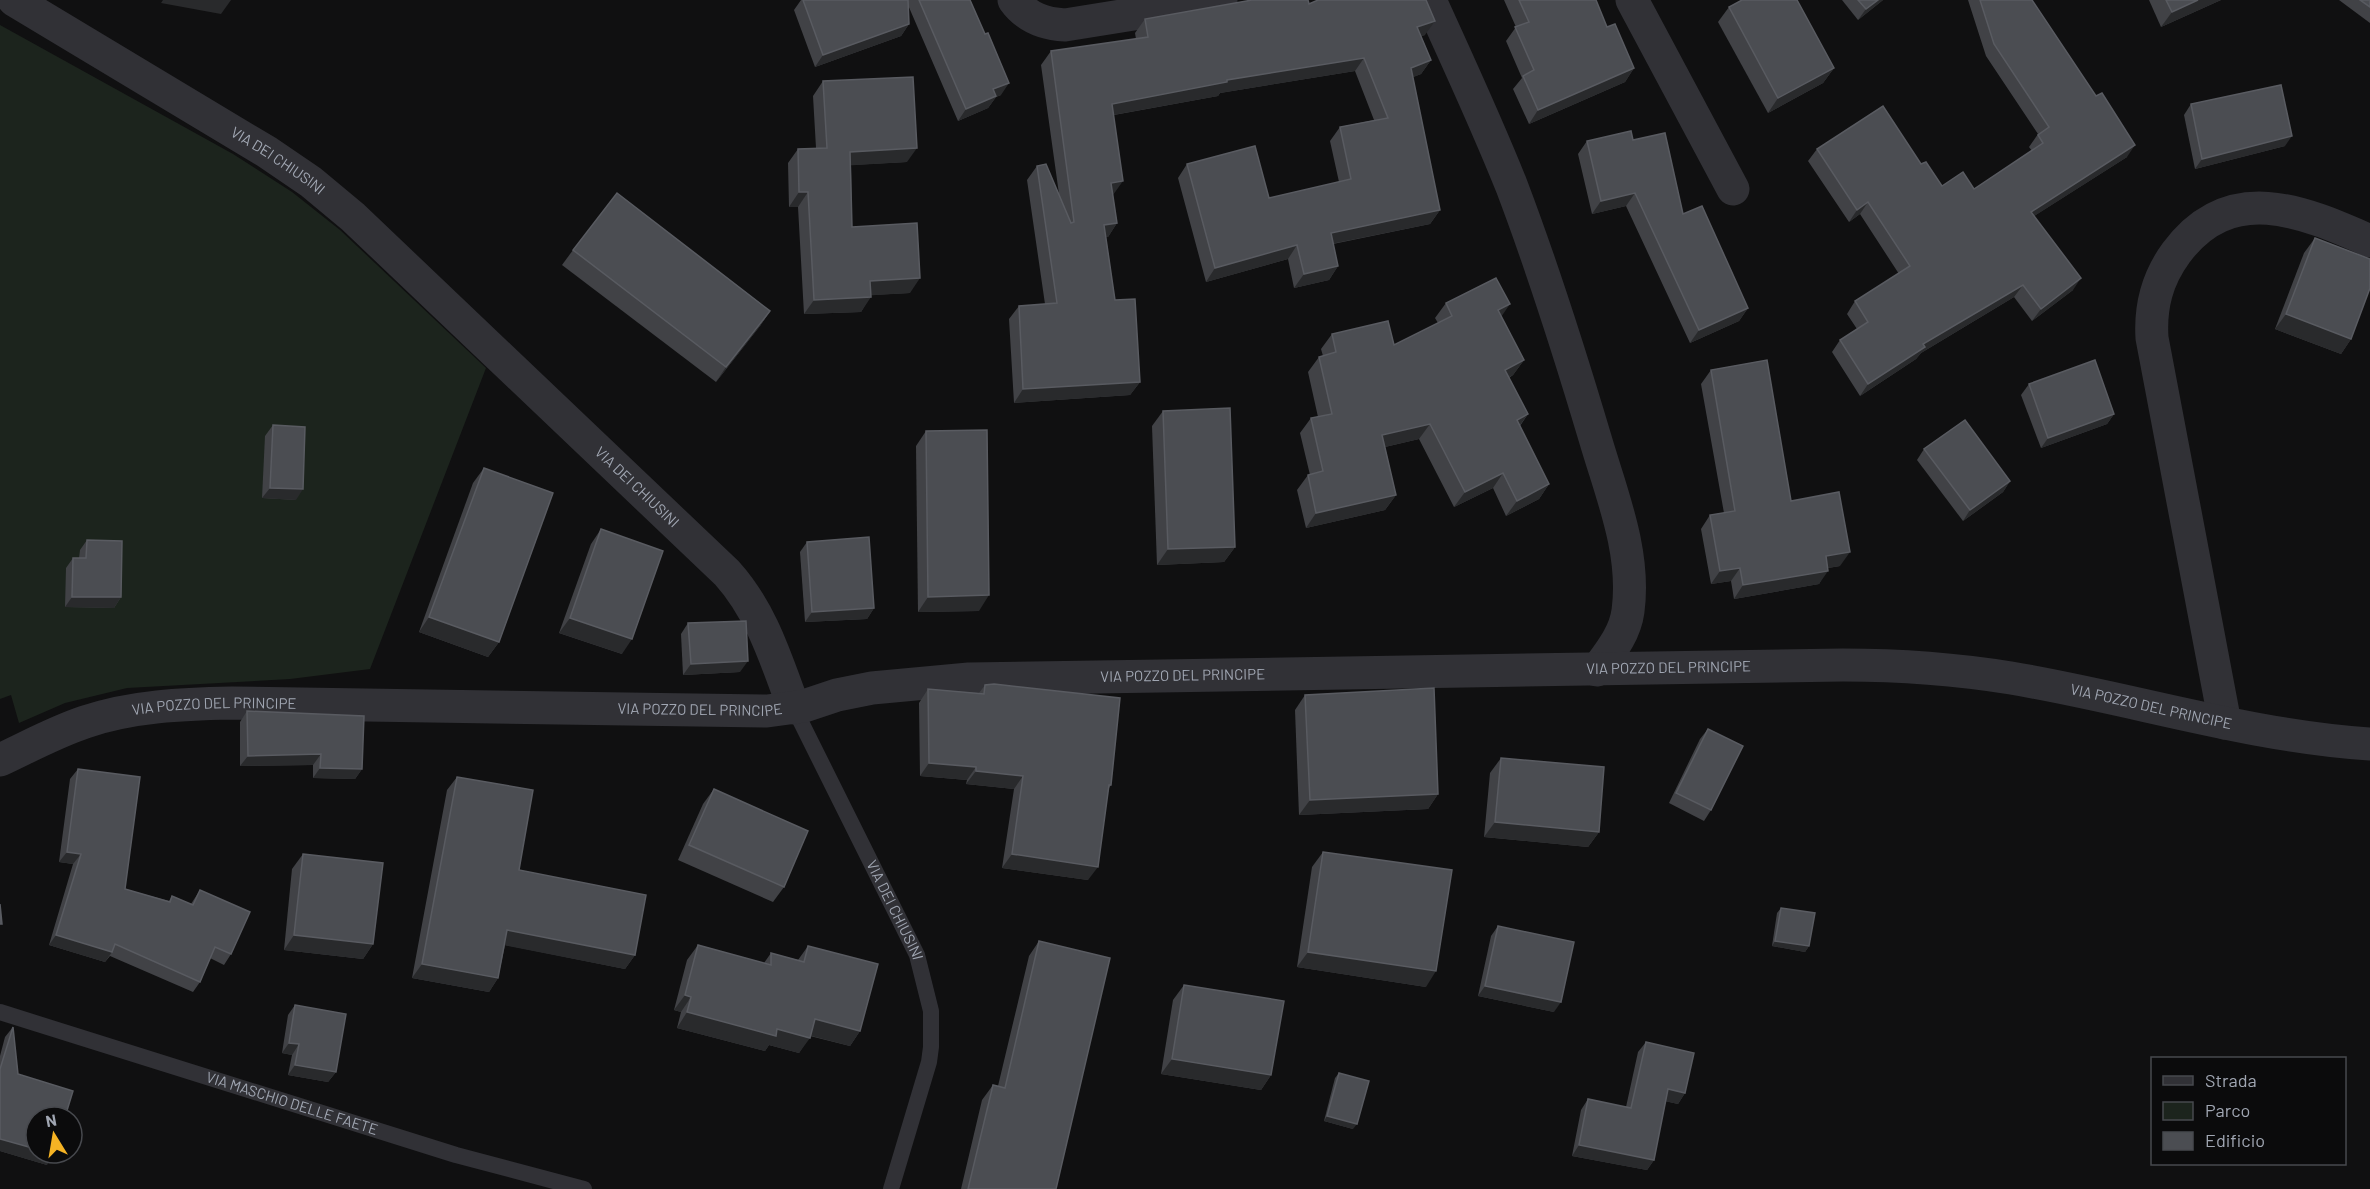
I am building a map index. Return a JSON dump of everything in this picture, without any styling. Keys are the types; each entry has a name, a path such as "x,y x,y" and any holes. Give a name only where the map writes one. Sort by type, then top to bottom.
{"street":[{"name":"VIA DEI CHIUSINI","path":"14,0 267,152 311,182 353,217 732,578 750,601 760,619 794,708"},
{"path":"1014,0 1034,18 1065,25 1221,0"},
{"path":"1430,0 1485,122 1522,215 1584,401 1619,520 1627,558 1628,611 1620,635 1597,670"},
{"path":"1632,0 1733,189"},
{"path":"2225,723 2152,338 2152,307 2156,292 2170,261 2193,233 2205,223 2236,210 2270,207 2293,211 2319,219 2370,241"},
{"name":"VIA POZZO DEL PRINCIPE","path":"0,760 85,722 134,710 174,705 232,703 754,711 794,708 872,688 969,679 1843,665 1929,668 2014,679 2225,723 2293,735 2370,744"}],"lane":[{"name":"VIA DEI CHIUSINI","path":"794,708 916,955 927,992 932,1031 929,1062 891,1189"},
{"name":"VIA MASCHIO DELLE FAETE","path":"0,1012 456,1155 584,1189"}],"green space":[{"path":"0,25 233,154 292,192 340,230 486,368 370,669 290,679 127,688 65,703 19,723 11,695 0,699"}],"building":[{"path":"803,0 908,0 909,24 823,55"},
{"path":"919,0 970,0 985,34 988,33 1009,83 993,89 996,96 966,109"},
{"path":"1252,0 1308,0 1309,4 1318,0 1426,0 1435,21 1417,27 1431,60 1411,68 1440,210 1331,233 1338,266 1304,274 1297,245 1215,268 1187,164 1255,146 1269,198 1351,179 1340,127 1388,118 1364,58 1227,80 1227,82 1112,104 1123,181 1111,183 1117,223 1104,225 1115,300 1135,299 1140,382 1023,389 1019,306 1057,303 1037,166 1046,164 1071,223 1074,222 1051,51 1148,37 1145,19"},
{"path":"1519,0 1596,0 1607,27 1615,24 1634,68 1538,110 1523,76 1534,70 1515,27 1529,22"},
{"path":"1742,0 1797,0 1834,68 1778,98 1729,7"},
{"path":"1858,0 1878,0 1866,9"},
{"path":"1980,0 2032,0 2096,96 2102,93 2135,145 2031,212 2081,278 2041,309 2023,285 1923,344 1925,347 1868,384 1840,340 1868,322 1855,301 1910,266 1868,202 1857,210 1817,149 1883,106 1921,164 1926,162 1942,186 1963,172 1974,189 2043,143 2038,135 2049,127 1994,44"},
{"path":"2166,0 2198,0 2172,12"},
{"path":"2360,0 2370,0 2370,7"},
{"path":"913,77 917,148 850,152 852,227 917,223 920,278 870,281 871,297 814,300 808,192 799,192 798,149 827,148 823,81"},
{"path":"2281,85 2292,136 2202,159 2191,104"},
{"path":"1631,131 1633,140 1665,133 1683,214 1702,206 1748,308 1699,330 1635,193 1601,201 1587,141"},
{"path":"617,193 770,311 726,367 573,250"},
{"path":"2315,238 2370,259 2370,288 2351,339 2286,314"},
{"path":"1496,278 1510,304 1498,310 1524,360 1505,370 1528,414 1517,420 1549,484 1517,501 1503,473 1465,492 1430,424 1382,435 1396,495 1316,513 1308,475 1323,471 1311,418 1332,414 1319,357 1336,352 1332,334 1388,321 1394,345 1452,316 1446,303"},
{"path":"1767,360 1791,501 1839,492 1850,552 1826,556 1828,571 1743,585 1740,568 1720,571 1710,515 1735,511 1711,370"},
{"path":"2095,360 2114,414 2048,438 2029,384"},
{"path":"1230,408 1235,547 1168,549 1163,411"},
{"path":"1965,420 2010,481 1970,510 1924,449"},
{"path":"273,425 305,427 303,489 270,488"},
{"path":"987,430 989,595 928,597 926,431"},
{"path":"484,468 553,493 499,642 429,617"},
{"path":"601,529 663,551 632,639 570,618"},
{"path":"869,537 874,608 812,612 807,542"},
{"path":"87,540 122,541 121,597 72,597 73,558 86,558"},
{"path":"746,621 748,661 691,664 688,623"},
{"path":"994,684 1120,698 1111,785 1109,785 1098,867 1012,854 1023,776 976,771 976,767 929,763 928,689 984,694 985,685"},
{"path":"1434,688 1438,794 1310,800 1305,695"},
{"path":"247,711 364,716 362,769 320,768 321,754 248,756"},
{"path":"1708,729 1743,746 1711,810 1676,793"},
{"path":"1501,758 1604,767 1599,832 1495,822"},
{"path":"78,769 140,777 125,889 170,902 172,896 193,905 200,890 250,912 231,954 215,947 200,982 115,944 112,952 56,935 81,854 67,852"},
{"path":"457,777 533,790 519,870 646,895 635,955 507,930 498,978 422,964"},
{"path":"714,789 808,831 784,887 689,845"},
{"path":"1323,852 1452,870 1436,971 1308,952"},
{"path":"303,854 383,863 373,944 294,935"},
{"path":"1781,908 1815,913 1809,946 1775,941"},
{"path":"1498,926 1574,942 1561,1002 1485,986"},
{"path":"1039,941 1110,958 1056,1189 968,1189 993,1085 1005,1088"},
{"path":"698,945 771,965 771,953 804,962 808,946 878,964 860,1031 815,1019 810,1038 777,1029 776,1036 687,1012 691,997 685,995"},
{"path":"1184,985 1284,1001 1271,1075 1172,1059"},
{"path":"295,1005 346,1014 336,1072 295,1065 299,1044 289,1043"},
{"path":"13,1027 18,1074 73,1091 69,1105 24,1105 24,1146 0,1139 0,1069"},
{"path":"1646,1042 1694,1053 1685,1093 1668,1089 1654,1160 1579,1145 1588,1099 1631,1108"},
{"path":"1339,1073 1369,1081 1357,1124 1327,1116"}]}
